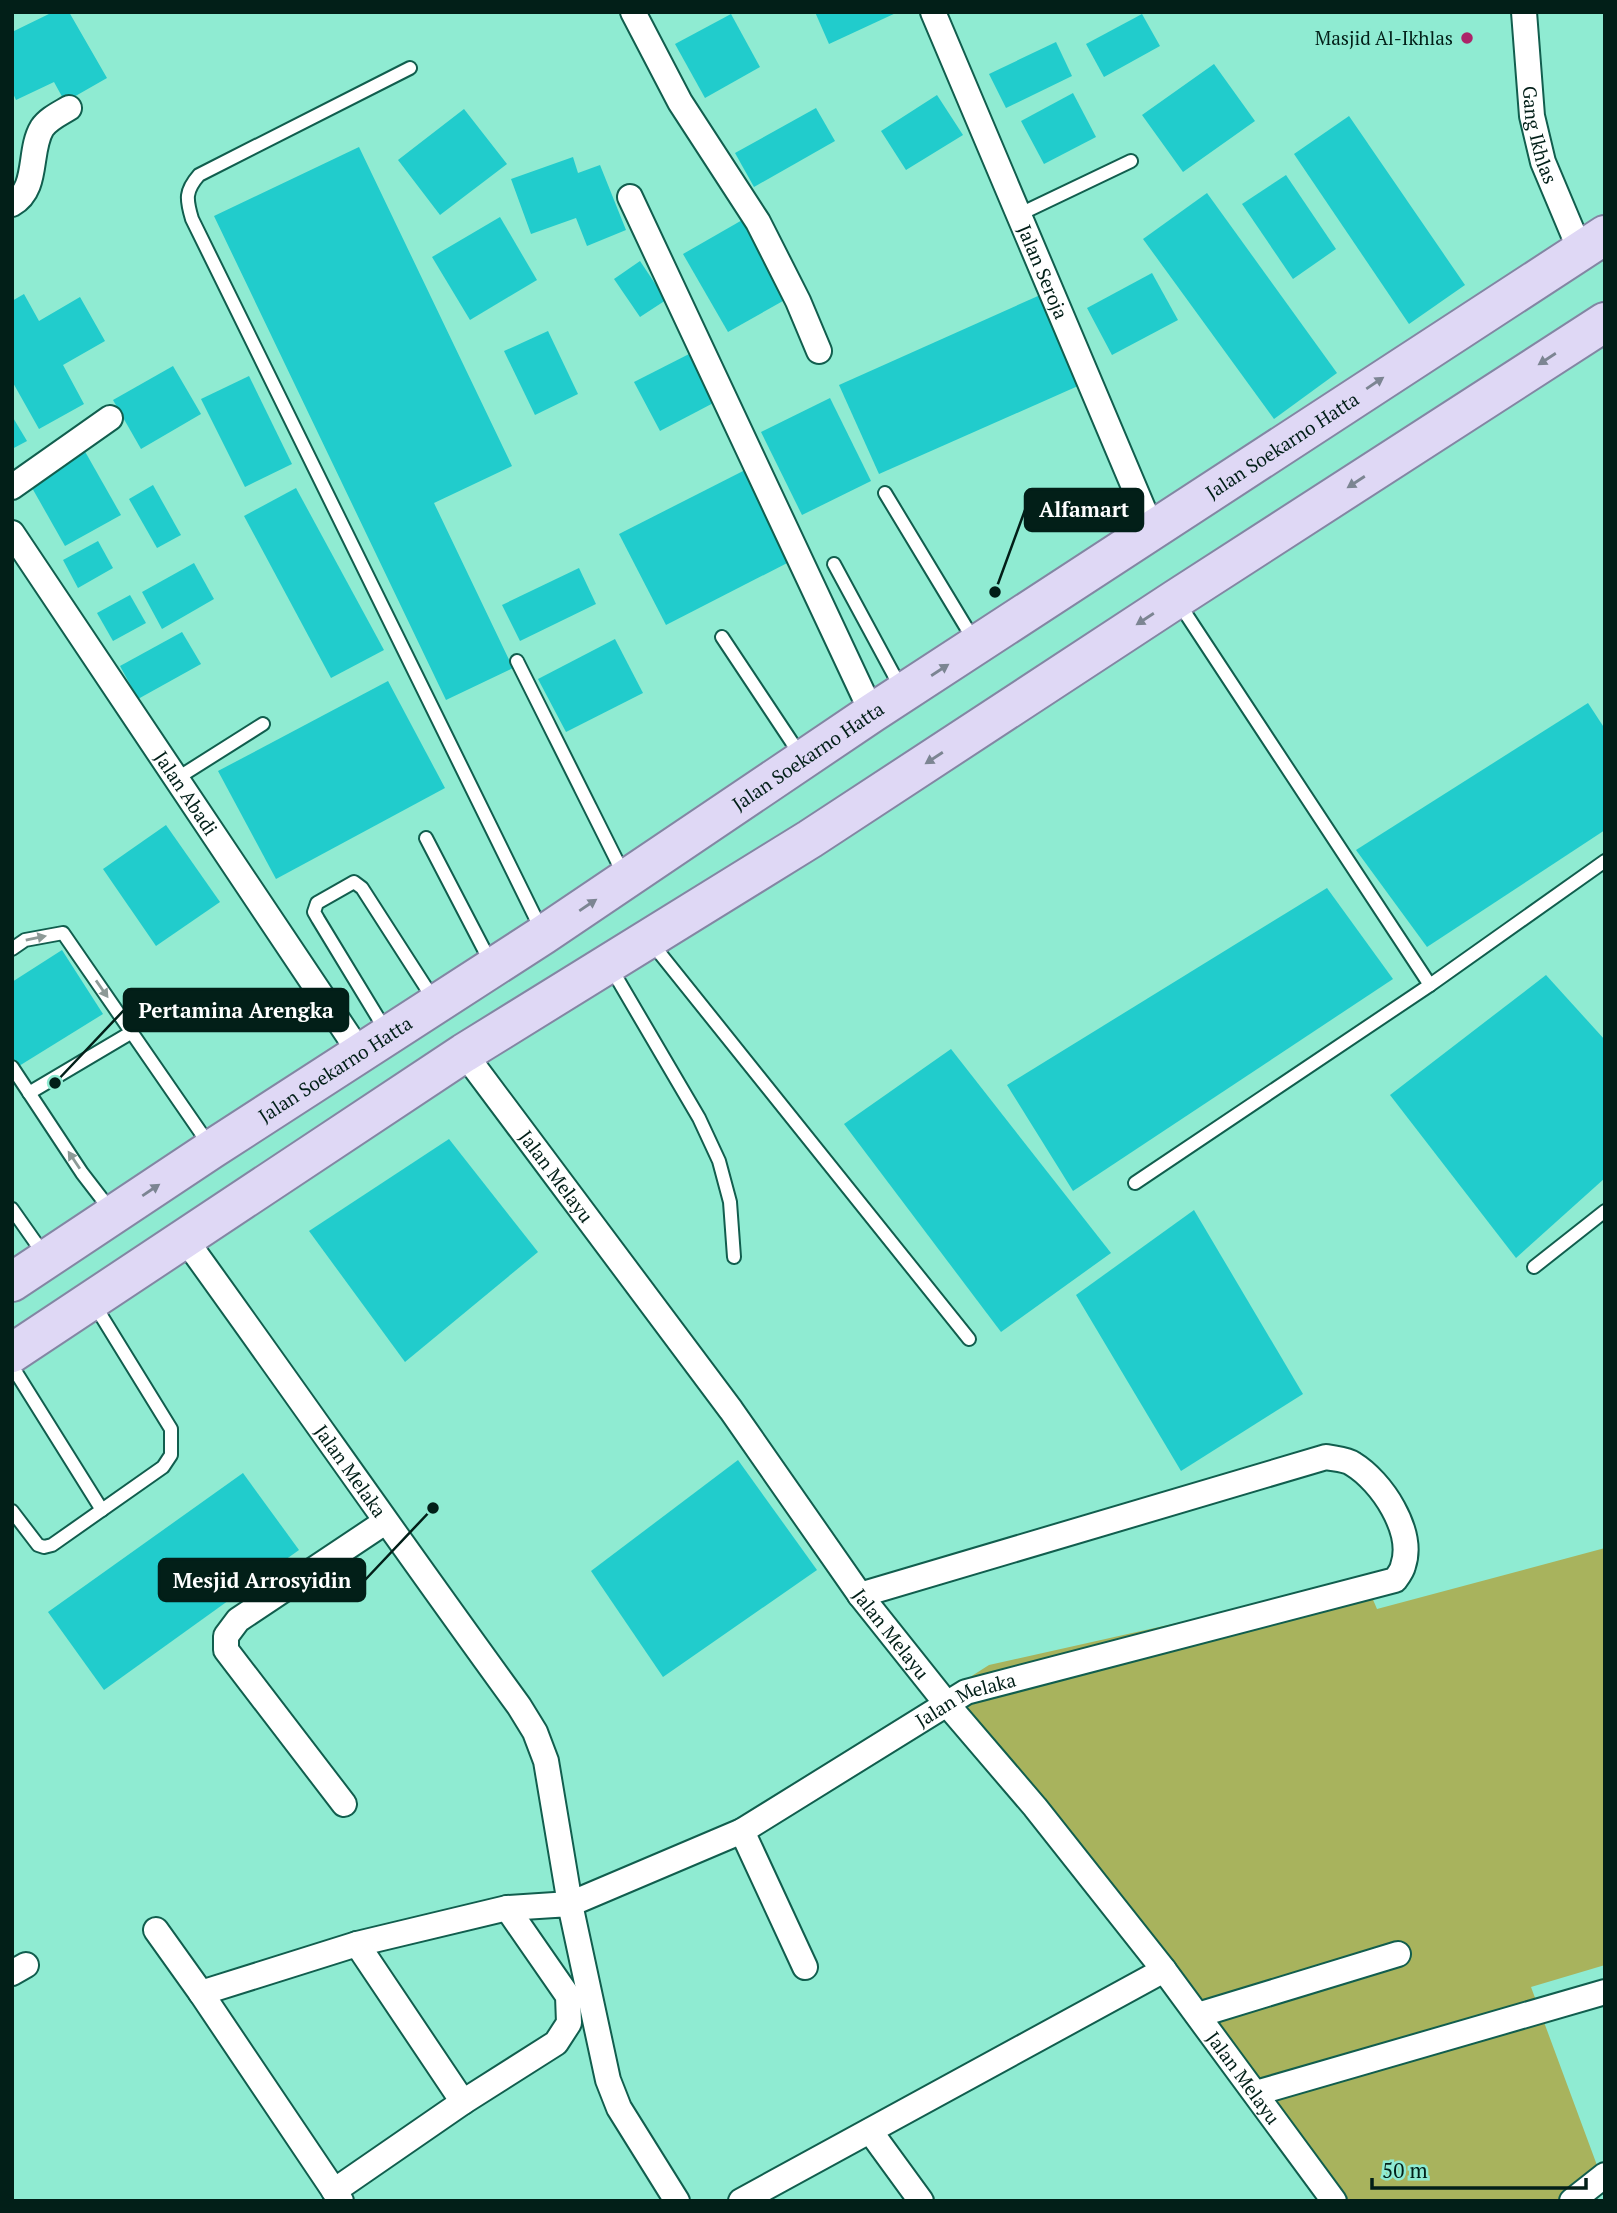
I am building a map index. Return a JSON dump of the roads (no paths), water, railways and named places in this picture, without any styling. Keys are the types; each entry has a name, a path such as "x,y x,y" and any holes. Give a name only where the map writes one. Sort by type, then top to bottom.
{"main road":[{"name":"Jalan Soekarno Hatta","path":"12,1282 543,935 872,713 1592,243"},
{"path":"12,1353 464,1052 810,839 1176,598 1605,322"}],"street":[{"path":"633,12 680,102 758,222 798,301 819,351"},
{"name":"Jalan Seroja","path":"933,12 1153,532"},
{"name":"Gang Ikhlas","path":"1524,12 1532,116 1543,162 1592,243"},
{"path":"12,204 18,201 27,186 38,135 44,125 69,108"},
{"path":"630,197 872,713"},
{"path":"12,487 110,418"},
{"name":"Jalan Abadi","path":"12,533 176,779 374,1044"},
{"name":"Jalan Melayu","path":"464,1052 731,1410 860,1595 946,1703 1035,1807 1164,1970 1334,2201"},
{"name":"Jalan Melaka","path":"185,1239 535,1732 545,1761 570,1904 608,2080 632,2131 677,2201"},
{"name":"Jalan Melaka","path":"570,1904 742,1831 966,1692 1395,1580 1404,1565 1405,1541 1389,1499 1370,1478 1351,1462 1326,1457 860,1595"},
{"path":"344,1804 226,1650 226,1636 239,1620 385,1522"},
{"path":"742,1831 805,1967"},
{"path":"201,1993 357,1944 507,1908 570,1904"},
{"path":"156,1930 337,2196 463,2102 556,2043 569,2023 568,1996 507,1908"},
{"path":"357,1944 463,2102"},
{"path":"1198,2015 1398,1954"},
{"path":"753,2198 1164,1970"},
{"path":"1256,2093 1605,1992"},
{"path":"870,2131 921,2201"},
{"path":"1578,2199 1605,2175"}],"lane":[{"path":"410,68 199,175 189,187 186,198 192,219 543,935"},
{"path":"1018,215 1131,160"},
{"path":"885,493 977,646"},
{"path":"834,564 904,693"},
{"path":"1176,598 1430,985"},
{"path":"722,637 803,759"},
{"path":"517,661 626,879"},
{"path":"176,779 263,724"},
{"path":"426,838 493,967"},
{"path":"1135,1183 1430,985 1605,861"},
{"path":"374,1044 314,912 317,903 347,884 357,883 436,1003"},
{"path":"12,949 25,940 63,933 212,1149"},
{"path":"647,938 969,1339"},
{"path":"609,965 699,1118 719,1161 730,1202 734,1257"},
{"path":"29,1093 132,1032"},
{"path":"12,1067 82,1173 115,1215"},
{"path":"12,1209 47,1259"},
{"path":"1535,1267 1605,1210"},
{"path":"12,1511 38,1545 44,1547 66,1536 163,1467 171,1455 172,1429 92,1301"},
{"path":"12,1366 102,1510"}],"place":[{"name":"Masjid Al-Ikhlas","path":"1467,38"},
{"name":"Alfamart","path":"995,592"},
{"name":"Pertamina Arengka","path":"55,1083"},
{"name":"Mesjid Arrosyidin","path":"433,1508"}]}
